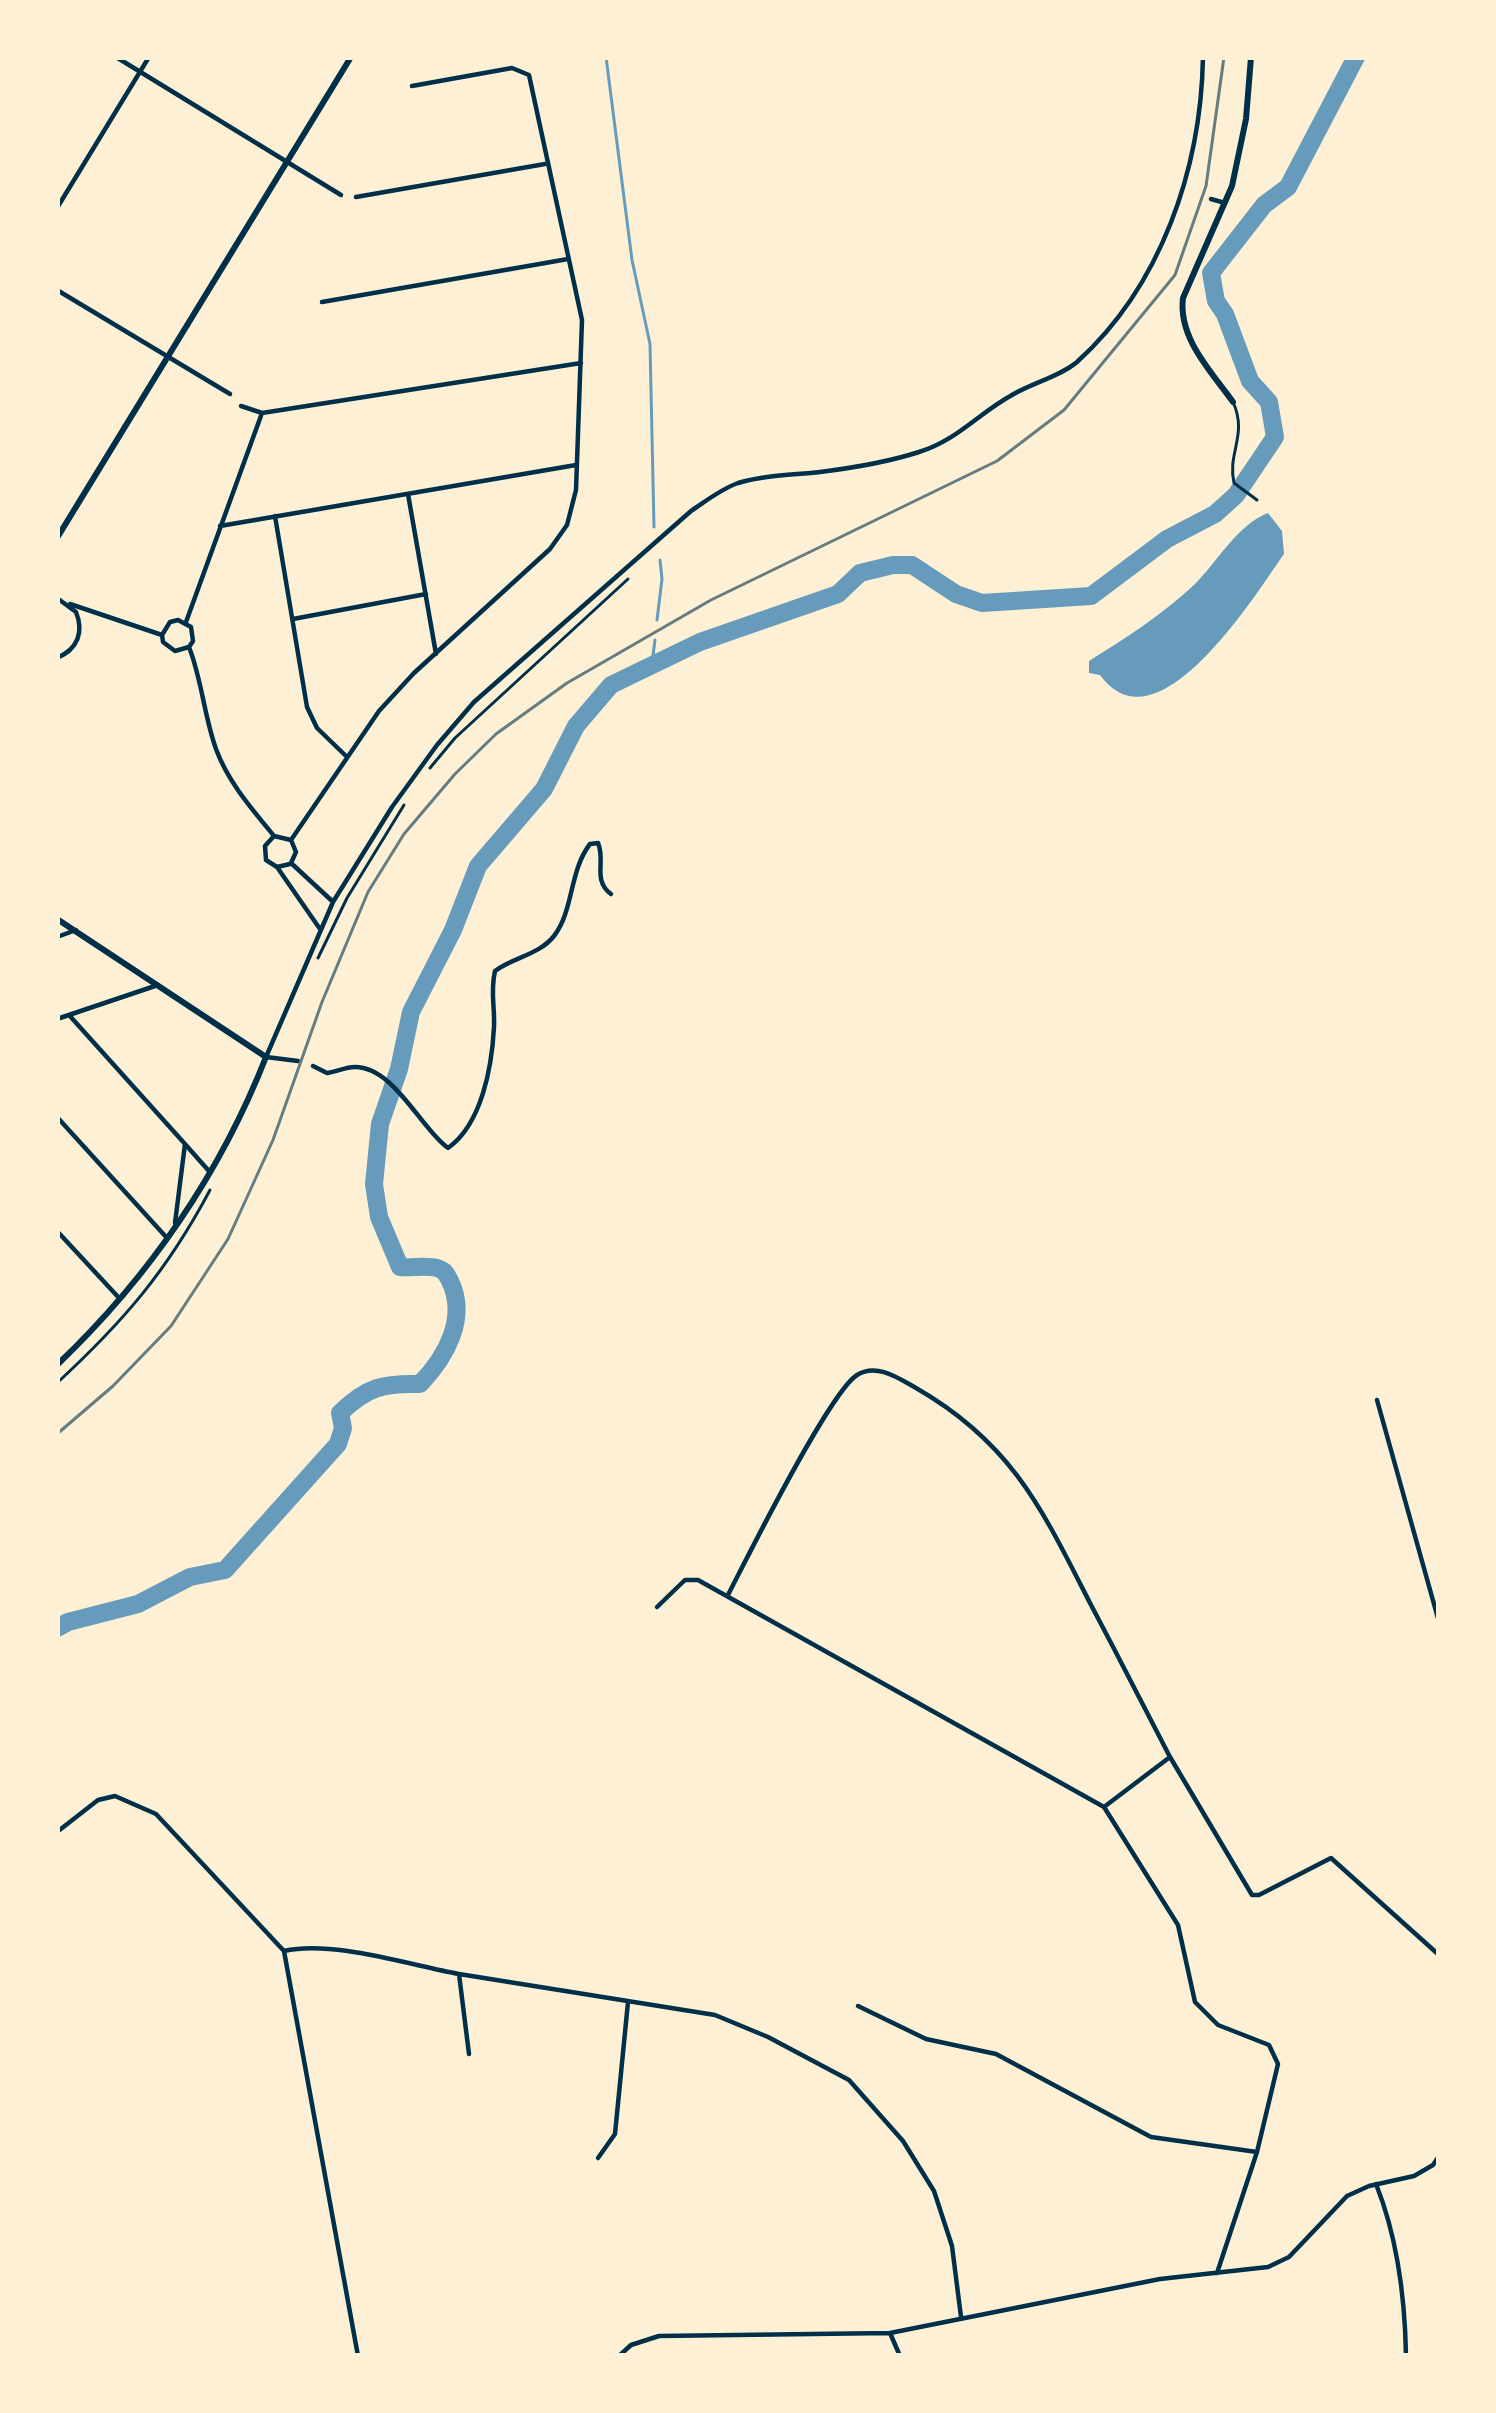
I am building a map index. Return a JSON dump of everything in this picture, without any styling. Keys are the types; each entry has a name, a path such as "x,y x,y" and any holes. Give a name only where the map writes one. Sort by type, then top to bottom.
{"street":[{"path":"116,57 340,195"},
{"path":"57,208 149,57"},
{"path":"57,538 351,57"},
{"path":"57,1365 120,1299 212,1174 333,902 392,807 474,702 691,511 741,482 838,470 919,452 955,437 1008,396 1074,364 1141,285 1162,246 1184,187 1203,57"},
{"path":"1233,402 1192,344 1181,312 1225,203 1246,119 1251,57"},
{"path":"291,840 379,711 531,567 567,525 576,490 582,320 529,75 520,70 412,86"},
{"path":"356,197 545,164"},
{"path":"1184,187 1192,191"},
{"path":"1211,199 1225,203"},
{"path":"322,302 568,259"},
{"path":"57,290 230,394"},
{"path":"242,406 262,413 581,363"},
{"path":"186,622 262,413"},
{"path":"220,526 577,465"},
{"path":"408,494 436,654"},
{"path":"275,516 307,707 317,728 346,756"},
{"path":"292,619 426,594"},
{"path":"57,598 162,635 168,648 182,651 194,634 186,622"},
{"path":"57,658 70,652 80,633 70,604"},
{"path":"162,635 170,622 186,622"},
{"path":"189,647 225,771 274,836 291,840"},
{"path":"274,836 264,853 320,929"},
{"path":"277,867 291,863 296,852 291,840"},
{"path":"313,1066 327,1073 354,1066 368,1070 406,1098 448,1148 459,1141 474,1116 487,1077 494,1023 489,994 495,971 551,940 561,924 581,856 590,844 598,843 602,852 600,879 611,894"},
{"path":"291,863 333,902"},
{"path":"57,919 266,1057 298,1060"},
{"path":"57,937 76,930"},
{"path":"57,1019 158,986"},
{"path":"69,1015 212,1174"},
{"path":"57,1117 167,1238"},
{"path":"175,1227 185,1144"},
{"path":"57,1231 120,1299"},
{"path":"57,1345 67,1356"},
{"path":"727,1597 846,1387 859,1373 879,1370 946,1405 1013,1466 1040,1503 1170,1756 1252,1895 1331,1858 1439,1955"},
{"path":"1377,1400 1439,1622"},
{"path":"657,1607 691,1579 1104,1807 1178,1925 1195,2002 1218,2025 1269,2045 1278,2064 1257,2152 1217,2272"},
{"path":"1104,1807 1170,1756"},
{"path":"57,1832 98,1800 115,1796 156,1814 284,1951 358,2356"},
{"path":"284,1951 302,1947 331,1950 715,2015 849,2080 903,2141 934,2191 952,2246 962,2318"},
{"path":"459,1974 469,2054"},
{"path":"598,2158 615,2134 628,2002"},
{"path":"858,2006 926,2039 996,2054 1151,2137 1257,2152"},
{"path":"619,2356 631,2345 659,2336 890,2332 1160,2279 1268,2267 1289,2257 1347,2196 1414,2176 1439,2156"},
{"path":"1376,2185 1390,2218 1402,2289 1406,2356"},
{"path":"890,2332 900,2356"}],"lane":[{"path":"1233,402 1241,434 1231,470 1234,483 1257,500"}],"path":[{"path":"428,771 455,738 628,579"},
{"path":"314,966 346,898 407,800"}],"water":[{"path":"1268,513 1282,531 1284,554 1202,660 1176,682 1149,695 1123,694 1100,675 1089,673 1089,661 1170,605 1237,535"}],"waterway":[{"path":"606,57 632,260 650,344 654,527"},
{"path":"57,1628 138,1604 190,1577 225,1570 338,1444 343,1428 340,1413 376,1388 420,1384 446,1349 457,1309 450,1281 437,1268 400,1267 379,1217 374,1184 380,1124 399,1069 411,1012 453,930 478,866 544,789 576,726 611,685 700,642 838,594 860,573 893,565 912,565 956,594 982,603 1091,596 1236,495 1275,437 1269,402 1250,381 1216,301 1211,273 1264,205 1288,187 1356,57"},
{"path":"657,620 660,560"},
{"path":"652,663 655,640"}],"railway":[{"path":"57,1434 113,1386 171,1326 228,1239 273,1140 322,1002 368,892 404,834 496,734 567,683 711,600 997,461 1064,410 1175,275 1206,186 1224,57"}]}
